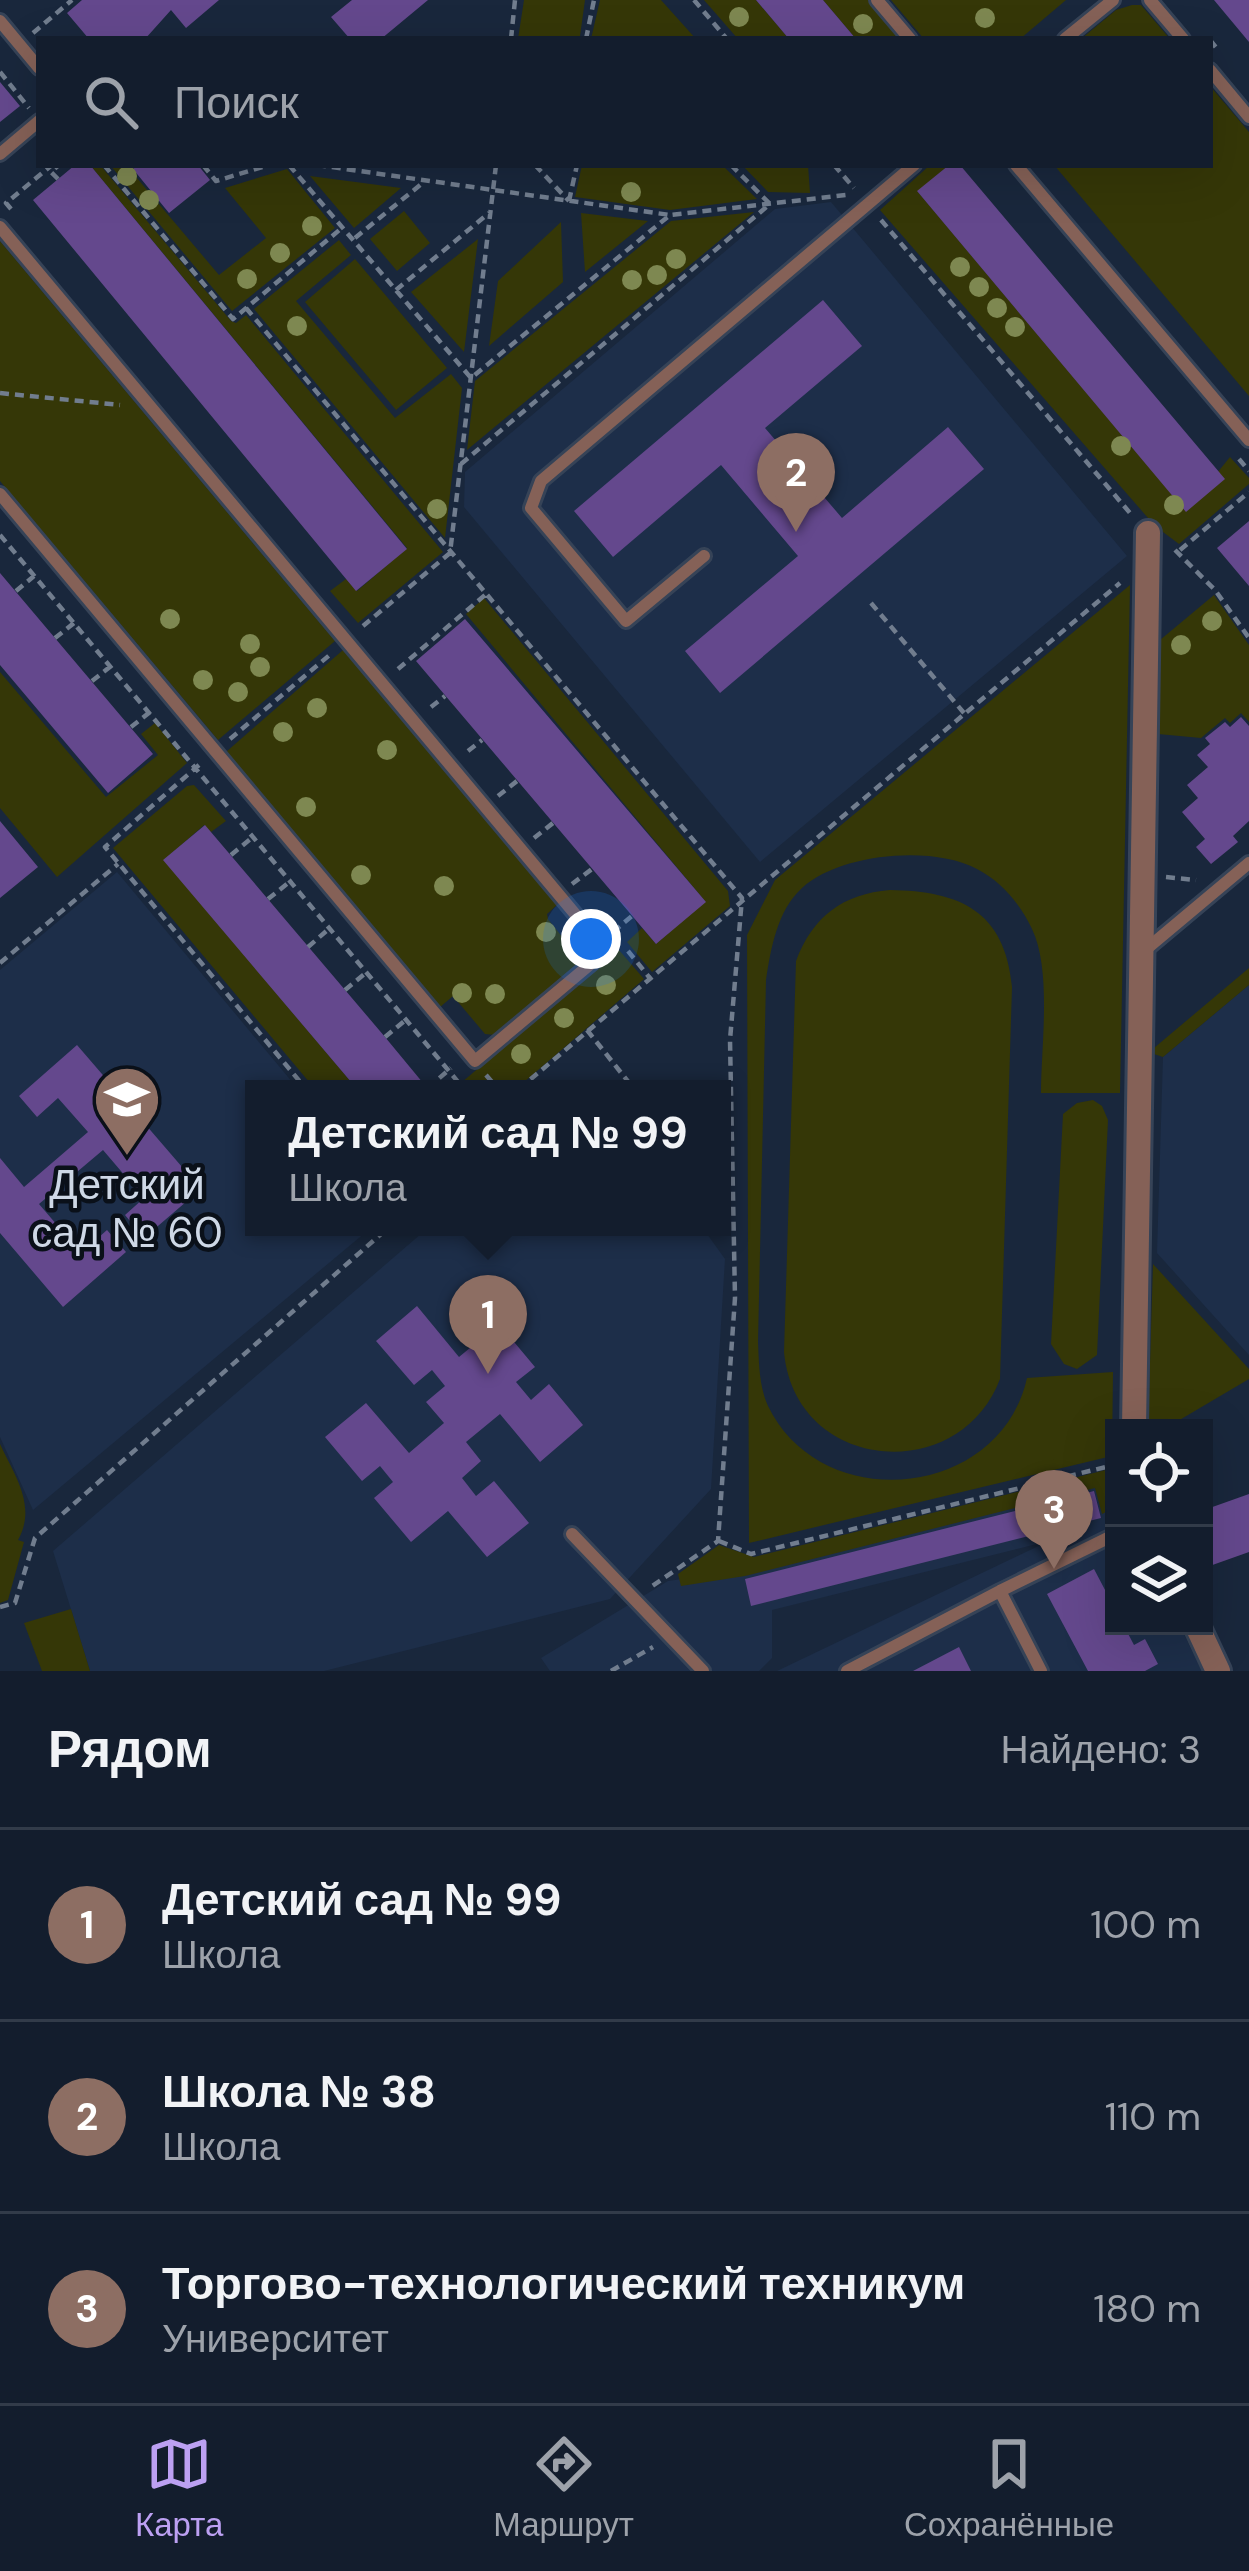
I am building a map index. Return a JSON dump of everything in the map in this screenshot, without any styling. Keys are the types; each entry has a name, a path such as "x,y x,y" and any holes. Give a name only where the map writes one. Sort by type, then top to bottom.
{"street":[{"path":"1134,1419 1148,533"},
{"path":"1201,1635 1218,1671"}],"lane":[{"path":"877,0 907,36"},
{"path":"1069,36 1112,0"},
{"path":"1150,0 1181,36"},
{"path":"0,21 36,64"},
{"path":"1213,74 1249,116"},
{"path":"0,154 36,124"},
{"path":"704,556 626,621 531,508 534,495 541,482 910,168"},
{"path":"1019,168 1249,440"},
{"path":"0,227 606,951 475,1061 0,494"},
{"path":"1141,953 1249,863"},
{"path":"572,1534 703,1671"},
{"path":"848,1671 1105,1539"},
{"path":"1000,1591 1041,1671"}],"path":[{"path":"19,44 73,0"},
{"path":"511,36 515,0"},
{"path":"587,36 594,0"},
{"path":"694,0 724,36"},
{"path":"0,72 27,104 22,118"},
{"path":"6,203 52,168"},
{"path":"54,168 51,172 58,179"},
{"path":"107,168 233,319 343,227"},
{"path":"205,168 216,181 259,168"},
{"path":"292,168 471,378"},
{"path":"337,168 670,215 859,194 837,168"},
{"path":"450,554 496,168"},
{"path":"539,168 569,201"},
{"path":"569,201 576,168"},
{"path":"734,168 770,204"},
{"path":"353,239 424,181"},
{"path":"460,464 770,204"},
{"path":"868,204 1148,533 1178,552 1215,590 1249,638"},
{"path":"396,290 490,212"},
{"path":"471,378 670,215"},
{"path":"246,308 742,898 731,1080"},
{"path":"0,393 152,408"},
{"path":"1178,552 1249,492"},
{"path":"0,535 456,1080"},
{"path":"16,591 54,559"},
{"path":"529,1080 1148,560"},
{"path":"382,683 485,595"},
{"path":"871,603 964,713"},
{"path":"56,638 94,607"},
{"path":"92,681 130,650"},
{"path":"428,710 446,696"},
{"path":"130,727 170,697"},
{"path":"464,754 482,740"},
{"path":"499,796 517,781"},
{"path":"231,855 273,820"},
{"path":"534,838 553,823"},
{"path":"0,963 118,864"},
{"path":"268,899 310,865"},
{"path":"573,884 592,869"},
{"path":"1142,876 1208,880"},
{"path":"308,947 350,912"},
{"path":"613,932 632,916"},
{"path":"345,990 387,956"},
{"path":"385,1037 426,1003"},
{"path":"587,1030 627,1080"},
{"path":"437,1080 468,1054"},
{"path":"718,1541 735,1298 731,1082"},
{"path":"0,1607 15,1603 35,1538 379,1236"},
{"path":"718,1541 751,1554 1105,1467"},
{"path":"634,1599 718,1541"},
{"path":"611,1671 670,1637"}],"shaded area":[{"path":"524,0 585,0 580,36 518,36"},
{"path":"600,0 661,0 693,36 592,36"},
{"path":"704,0 756,0 786,36 735,36"},
{"path":"823,0 868,0 898,36 853,36"},
{"path":"891,0 1066,0 1024,36 921,36"},
{"path":"1141,5 1167,36 1085,36 1116,10"},
{"path":"1213,90 1249,132 1249,396 1057,168 1213,168"},
{"path":"92,168 103,168 231,321 236,323 246,315 443,552 358,623 330,591 346,579 357,591 407,548"},
{"path":"113,168 129,168 219,275 266,238 225,188 287,169 335,228 232,311"},
{"path":"581,168 725,168 757,199 670,210 575,197"},
{"path":"745,168 808,168 810,193 768,192"},
{"path":"927,168 946,168 918,192 1186,511 1230,457 1249,484 1179,544 1155,526 880,210"},
{"path":"310,176 401,188 354,228"},
{"path":"831,202 1127,556 760,862 464,507 465,472 775,209"},
{"path":"404,211 430,243 397,271 370,239"},
{"path":"754,212 467,450 475,381 671,221"},
{"path":"581,213 648,221 585,272"},
{"path":"561,222 563,282 489,346 498,281"},
{"path":"478,239 464,352 411,292"},
{"path":"339,240 351,255 296,301 395,418 451,374 462,388 445,538 254,309"},
{"path":"0,241 335,641 218,740 0,481"},
{"path":"355,259 447,368 396,410 305,302"},
{"path":"1130,585 1120,1093 1041,1093 1044,987 1032,929 1002,887 958,861 887,856 819,876 793,897 781,919 766,980 758,1342 768,1406 794,1442 827,1465 867,1478 908,1479 947,1469 983,1449 1010,1418 1027,1378 1113,1372 1112,1419 1105,1419 1105,1458 749,1543 747,935 775,880"},
{"path":"1214,595 1249,645 1249,722 1241,713 1230,723 1225,718 1201,738 1158,734 1160,640"},
{"path":"484,598 728,891 730,906 652,972 627,942 642,928 656,944 705,901 466,614"},
{"path":"343,650 557,905 548,919 579,958 578,965 495,1035 485,1034 453,996 439,1008 226,752"},
{"path":"0,672 106,797 158,755 141,734 155,723 187,763 57,877 0,808"},
{"path":"194,785 226,821 211,832 204,825 164,860 349,1080 307,1080 113,848"},
{"name":"Детский сад № 60","path":"117,872 290,1080 245,1080 245,1236 361,1236 33,1510 0,1437 0,970"},
{"path":"890,890 938,895 975,910 1000,940 1012,987 1000,1379 979,1414 950,1437 917,1450 881,1451 846,1442 817,1422 795,1392 784,1352 796,961 811,931 832,910 858,896"},
{"path":"619,950 644,979 526,1080 464,1080"},
{"path":"1249,968 1249,985 1163,1057 1154,1054 1154,1048"},
{"path":"1249,985 1249,1355 1157,1253 1163,1057"},
{"path":"1093,1100 1108,1120 1097,1355 1077,1369 1064,1364 1051,1344 1063,1114 1077,1103"},
{"path":"419,1236 708,1236 725,1259 711,1489 610,1599 324,1671 90,1671 53,1551"},
{"path":"1153,1264 1249,1369 1249,1379 1181,1419 1148,1419"},
{"path":"0,1444 22,1491 25,1515 18,1540 24,1542 8,1600 0,1603"},
{"path":"1105,1470 1102,1514 1095,1488 745,1576 681,1586 678,1574 719,1545 754,1557"},
{"path":"1101,1479 1105,1494 1105,1635 1184,1635 1202,1671 777,1671 1049,1541 772,1610 772,1658 759,1671 550,1671 541,1658 668,1581 733,1572"},
{"path":"71,1609 90,1671 42,1671 24,1623"}],"building":[{"path":"82,0 219,0 186,28 171,10 148,36 86,36 67,13"},
{"path":"352,0 428,0 385,36 347,36 331,17"},
{"path":"756,0 823,0 853,36 786,36"},
{"path":"1214,0 1249,0 1249,42"},
{"path":"0,82 20,106 0,122"},
{"path":"71,168 92,168 407,549 356,591 33,200"},
{"path":"200,168 210,180 169,213 133,169"},
{"path":"945,168 963,168 1225,479 1186,512 917,191"},
{"path":"823,300 862,346 765,428 842,518 948,427 984,469 720,693 685,651 798,556 721,465 613,557 574,511"},
{"path":"1249,521 1249,586 1217,548"},
{"path":"0,573 153,754 108,793 0,665"},
{"path":"465,619 706,902 656,944 416,661"},
{"path":"1241,717 1249,726 1249,821 1233,836 1238,842 1211,864 1196,847 1205,839 1182,812 1198,798 1187,785 1208,767 1197,755 1210,744 1205,738 1225,722 1230,727"},
{"path":"0,821 38,867 0,898"},
{"path":"205,825 420,1080 349,1080 163,860"},
{"path":"77,1045 201,1189 144,1238 125,1215 144,1198 103,1150 39,1204 81,1253 107,1230 126,1252 63,1307 0,1233 0,1158 24,1187 88,1132 58,1098 37,1117 19,1096"},
{"path":"417,1306 459,1357 499,1324 535,1367 516,1382 531,1400 549,1384 583,1425 540,1462 500,1414 466,1442 481,1461 462,1478 476,1496 494,1481 529,1523 487,1557 448,1511 411,1542 374,1498 393,1482 380,1466 362,1481 325,1437 366,1403 409,1453 444,1423 426,1402 445,1386 432,1370 414,1385 376,1341"},
{"path":"1094,1491 1101,1518 751,1606 745,1579"},
{"path":"1249,1494 1249,1552 1213,1565 1213,1527 1213,1507"},
{"path":"1094,1569 1105,1590 1105,1635 1129,1635 1134,1645 1145,1639 1158,1664 1145,1671 1088,1671 1047,1594"},
{"path":"959,1647 971,1671 913,1671"}],"place":[{"name":"Школа № 38","path":"796,532"},
{"name":"Детский сад № 60","path":"127,1158"},
{"name":"Детский сад № 99","path":"488,1374"},
{"name":"Торгово-технологический техникум","path":"1054,1569"}]}
